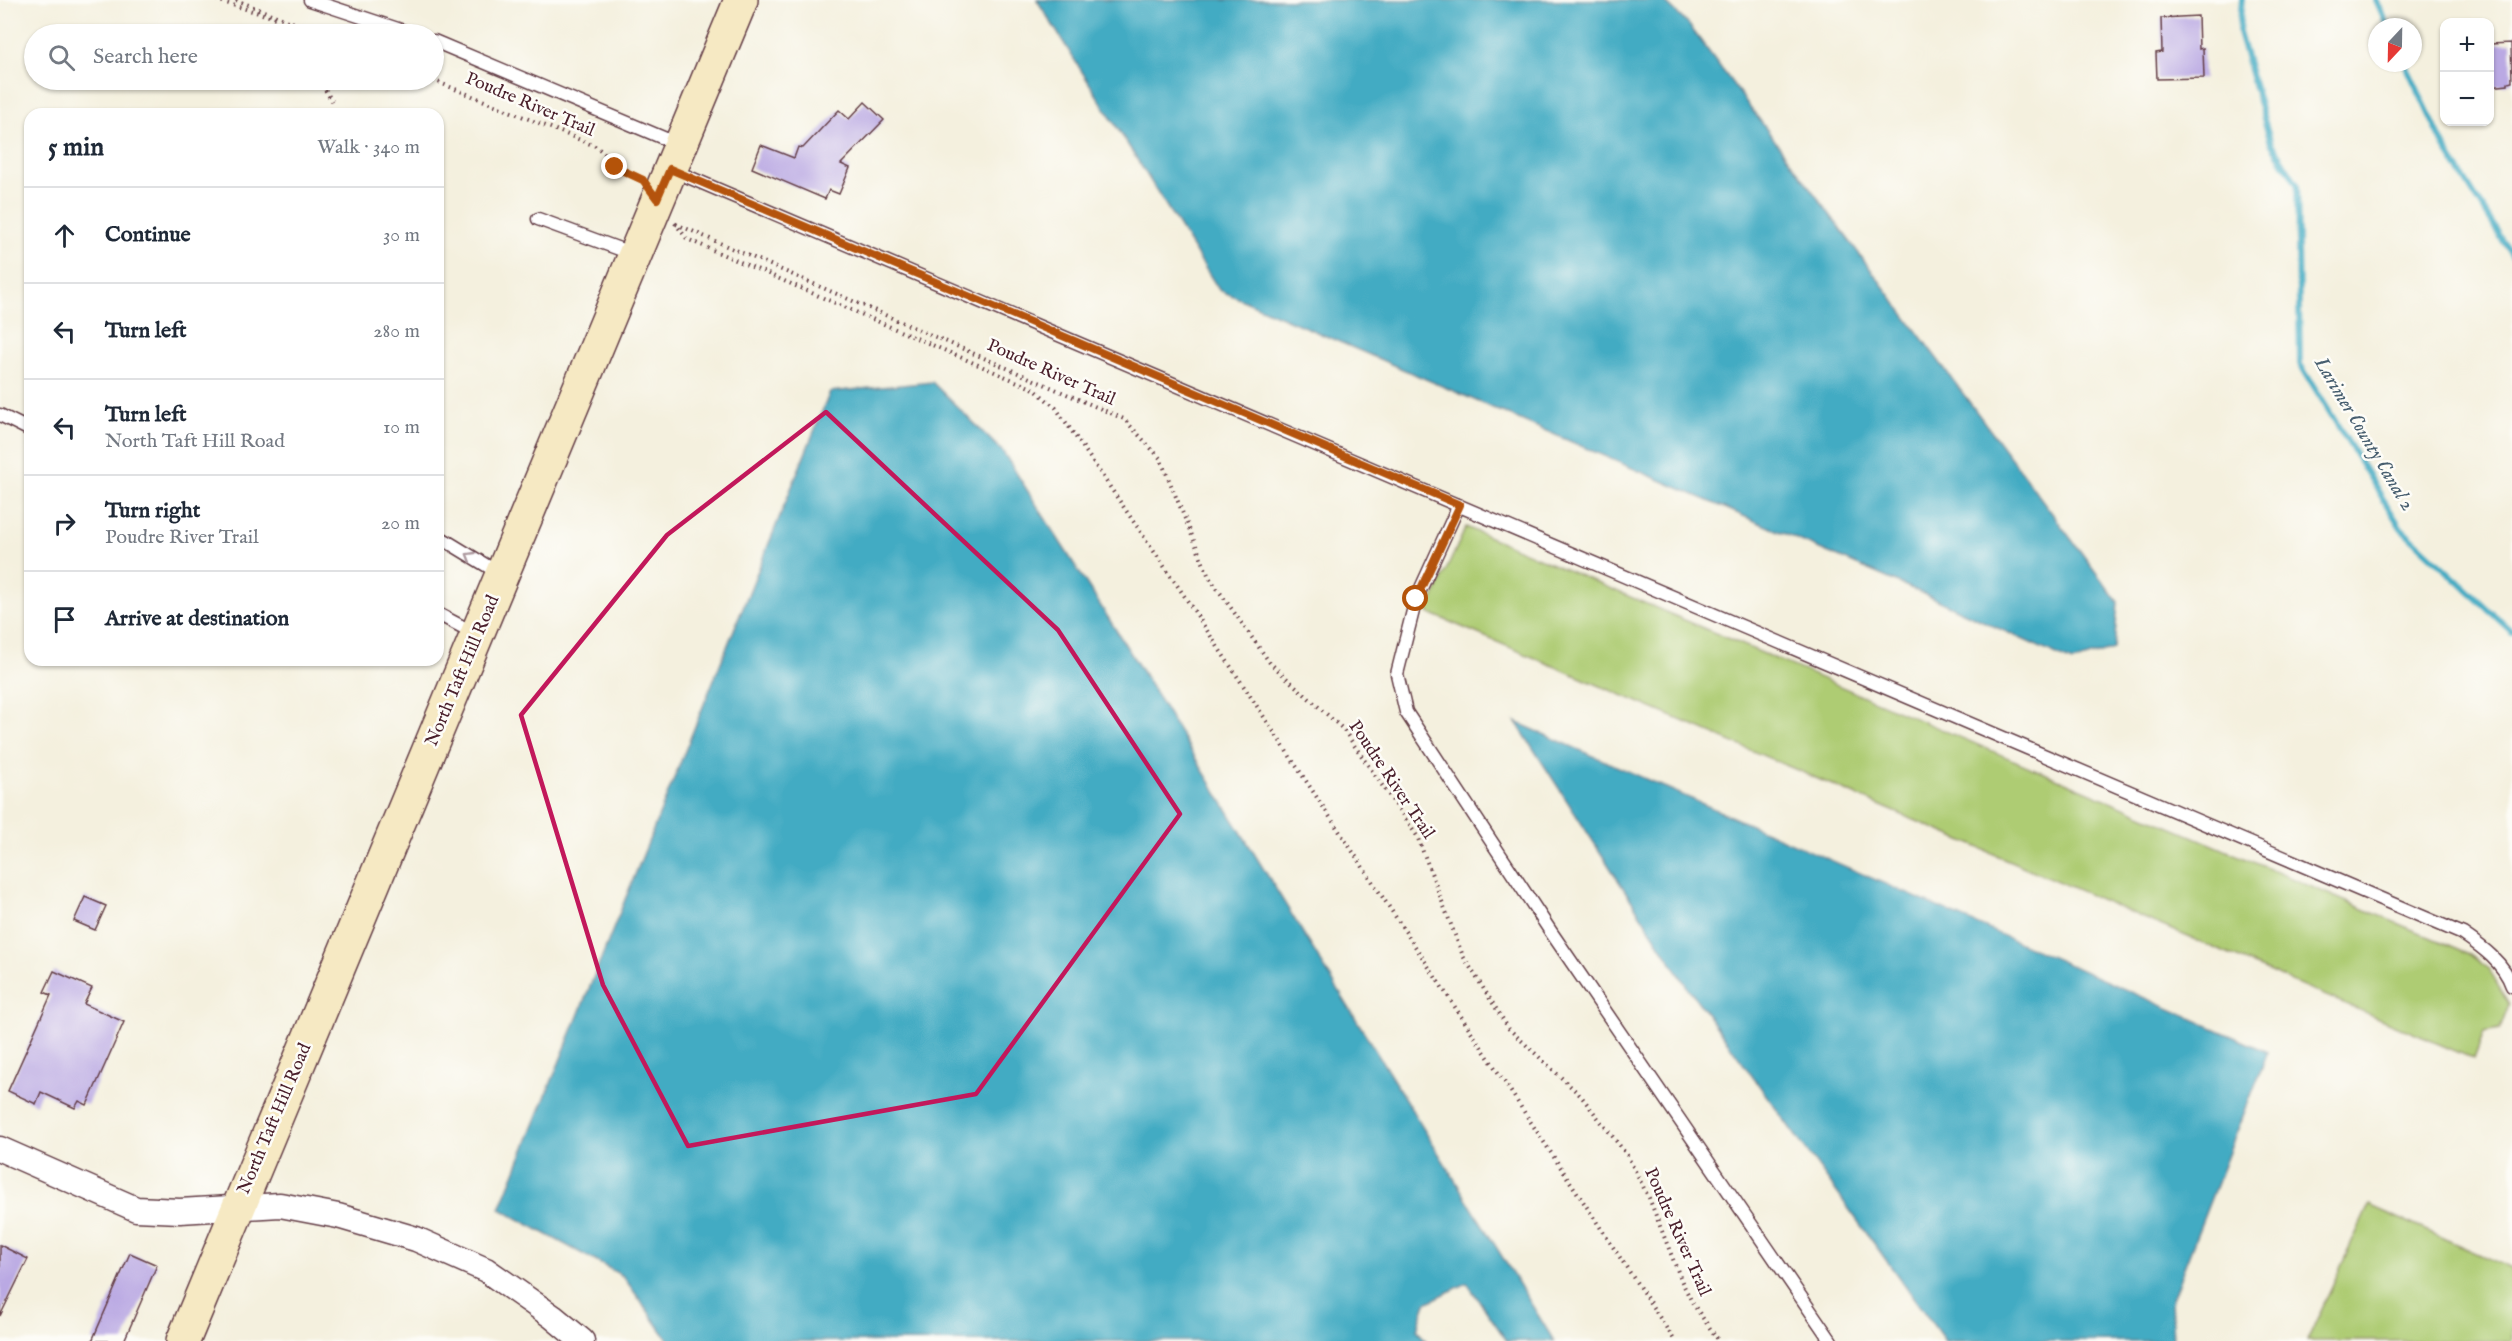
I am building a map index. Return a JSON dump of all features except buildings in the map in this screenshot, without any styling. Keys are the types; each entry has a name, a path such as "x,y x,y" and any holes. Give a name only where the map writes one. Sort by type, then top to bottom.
{"main road":[{"name":"North Taft Hill Road","path":"183,1341 634,254 666,211 676,157 741,0"}],"street":[{"path":"0,1149 136,1209 180,1211 280,1205 338,1216 416,1239 486,1270 553,1317 582,1341"}],"lane":[{"path":"310,0 383,24"},
{"path":"444,46 676,157 1460,505 2463,934 2487,950 2509,978 2512,986"},
{"path":"538,219 634,254"},
{"path":"0,416 24,427"},
{"path":"1460,505 1416,599 1397,674 1406,712 1551,932 1831,1341"},
{"path":"444,540 502,576"},
{"path":"444,617 476,634"}],"path":[{"path":"216,0 292,24"},
{"path":"236,0 295,24"},
{"name":"Poudre River Trail","path":"444,84 596,146 608,156 615,167 643,180 666,211 1124,419 1160,458 1209,577 1270,663 1343,729 1417,836 1463,956 1509,1029 1581,1096 1627,1155 1649,1198 1682,1282 1693,1304 1719,1341"},
{"path":"325,90 332,101"},
{"path":"666,211 687,239 1034,389 1056,408 1181,591 1675,1341"}],"highlighted area":[{"path":"826,412 1058,630 1180,814 976,1094 688,1146 603,985 521,715 667,535"}],"green space":[{"path":"1466,527 2467,953 2488,968 2509,1005 2500,1029 2484,1032 2474,1059 1427,612"},
{"path":"2369,1205 2512,1269 2512,1341 2307,1341"}],"water":[{"path":"1037,0 1663,0 1689,25 2118,602 2114,649 2072,662 1915,590 1219,290"},
{"path":"932,382 1003,452 1140,668 1554,1341 1507,1341 1467,1283 1426,1303 1417,1329 1426,1341 669,1341 623,1276 500,1209 830,392"},
{"path":"1516,722 2268,1052 2171,1301 2173,1341 1945,1341 1686,985"}],"waterway":[{"name":"Larimer County Canal 2","path":"2242,0 2239,32 2271,143 2297,184 2300,364 2401,528 2512,632"},
{"path":"2376,0 2384,18"},
{"path":"2409,72 2444,146 2512,255"}],"route":[{"path":"615,167 643,180 657,199 670,169 1460,505 1416,599"}]}
